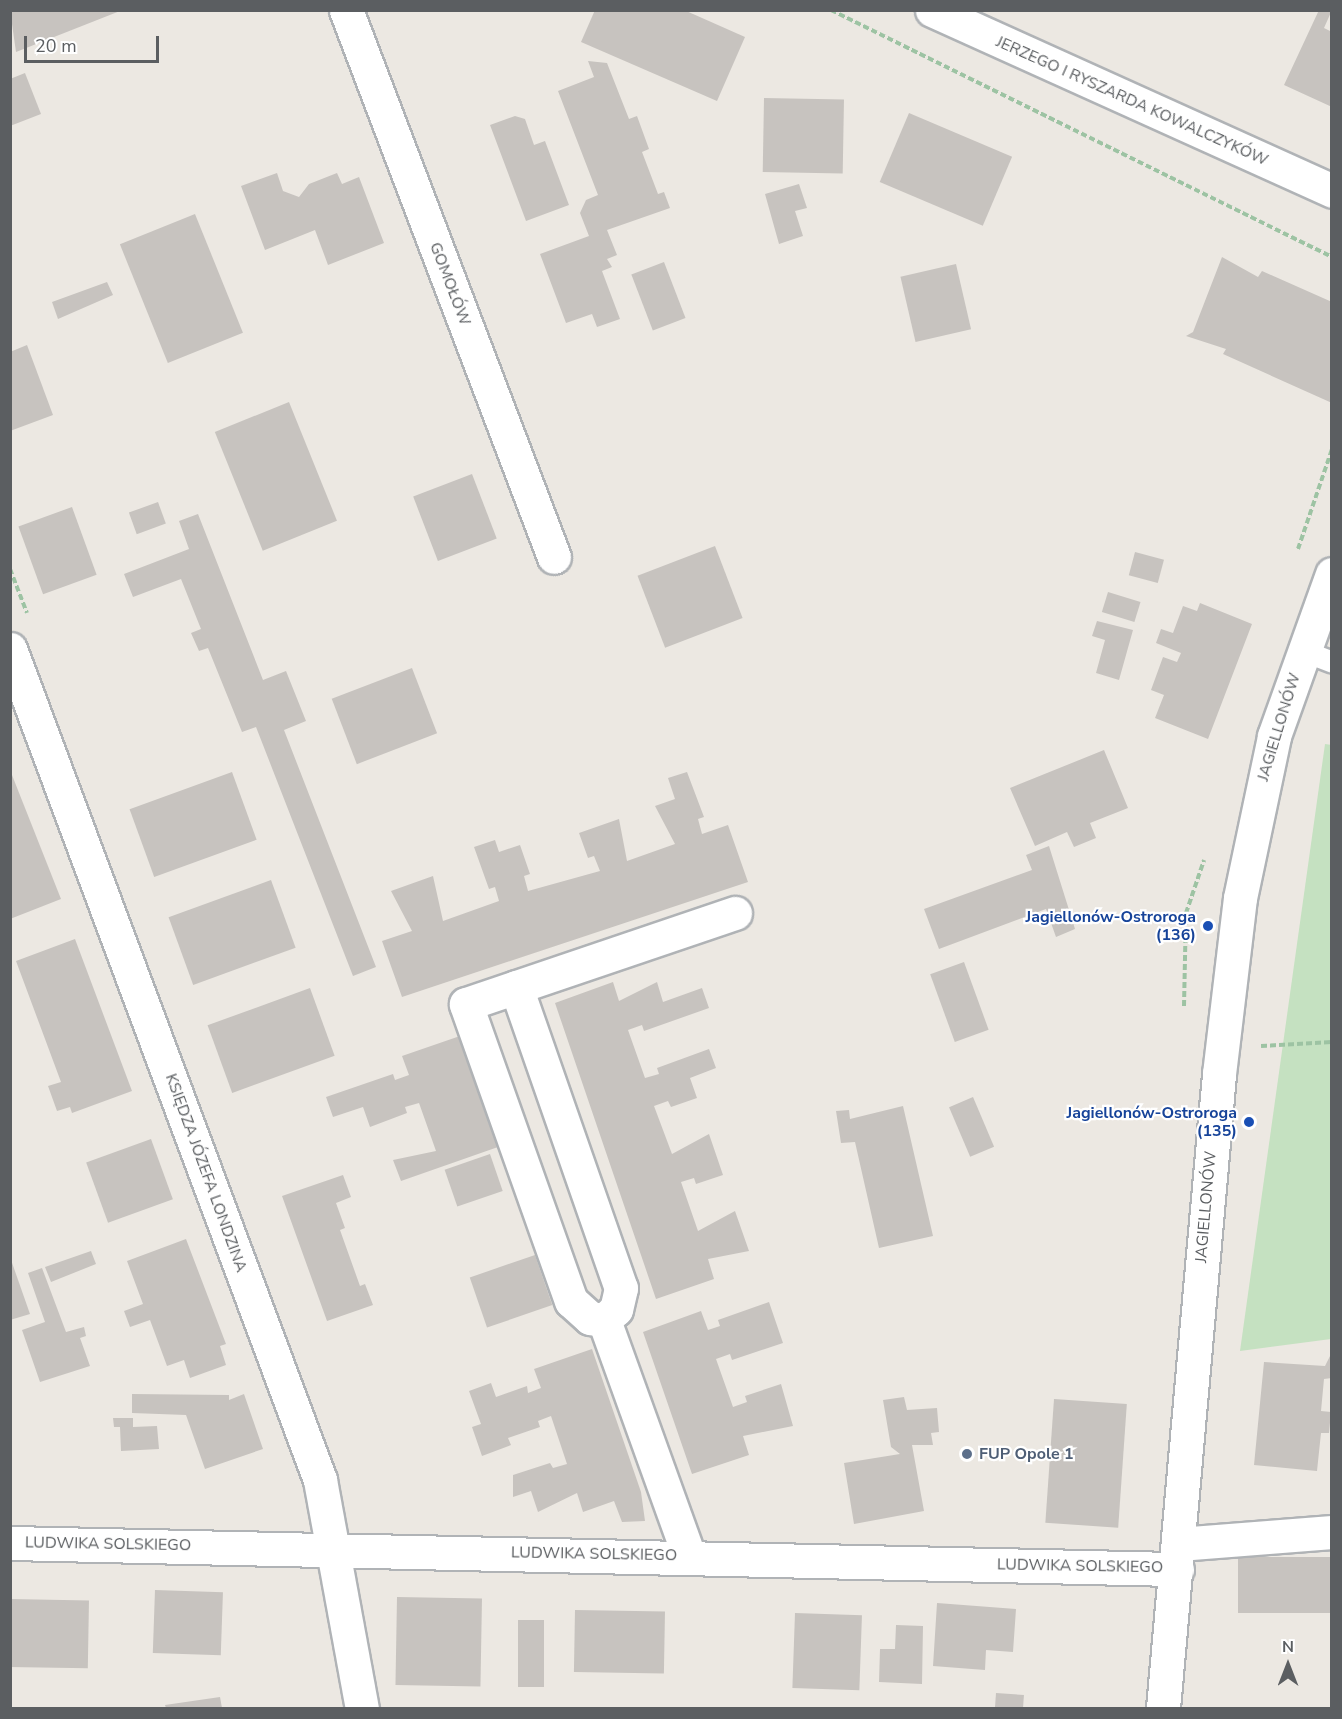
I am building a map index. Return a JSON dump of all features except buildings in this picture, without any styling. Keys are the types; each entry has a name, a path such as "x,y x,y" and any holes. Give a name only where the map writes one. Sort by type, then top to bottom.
{"street":[{"name":"GOMOŁÓW","path":"346,10 554,557"},
{"name":"JERZEGO I RYSZARDA KOWALCZYKÓW","path":"932,10 1332,191"},
{"name":"JAGIELLONÓW","path":"1163,1708 1221,1048 1260,790 1318,657 1332,574"},
{"name":"KSIĘDZA JÓZEFA LONDZINA","path":"10,649 320,1480 362,1708"},
{"path":"604,1320 590,1318 571,1301 466,1004 735,913"},
{"path":"516,987 621,1288 616,1309 604,1320"},
{"path":"604,1320 689,1556"},
{"name":"LUDWIKA SOLSKIEGO","path":"10,1542 689,1556 1178,1556 1332,1532"}],"path":[{"path":"831,10 1332,257"},
{"path":"1297,553 1332,449"},
{"path":"10,569 29,620"},
{"path":"1184,1016 1186,913 1205,857"},
{"path":"1221,1048 1332,1042"}],"green space":[{"path":"1325,744 1332,745 1331,1339 1240,1351"}],"place":[{"name":"Jagiellonów-Ostroroga (136)","path":"1208,926"},
{"name":"Jagiellonów-Ostroroga (135)","path":"1249,1122"},
{"name":"FUP Opole 1","path":"967,1454"}]}
